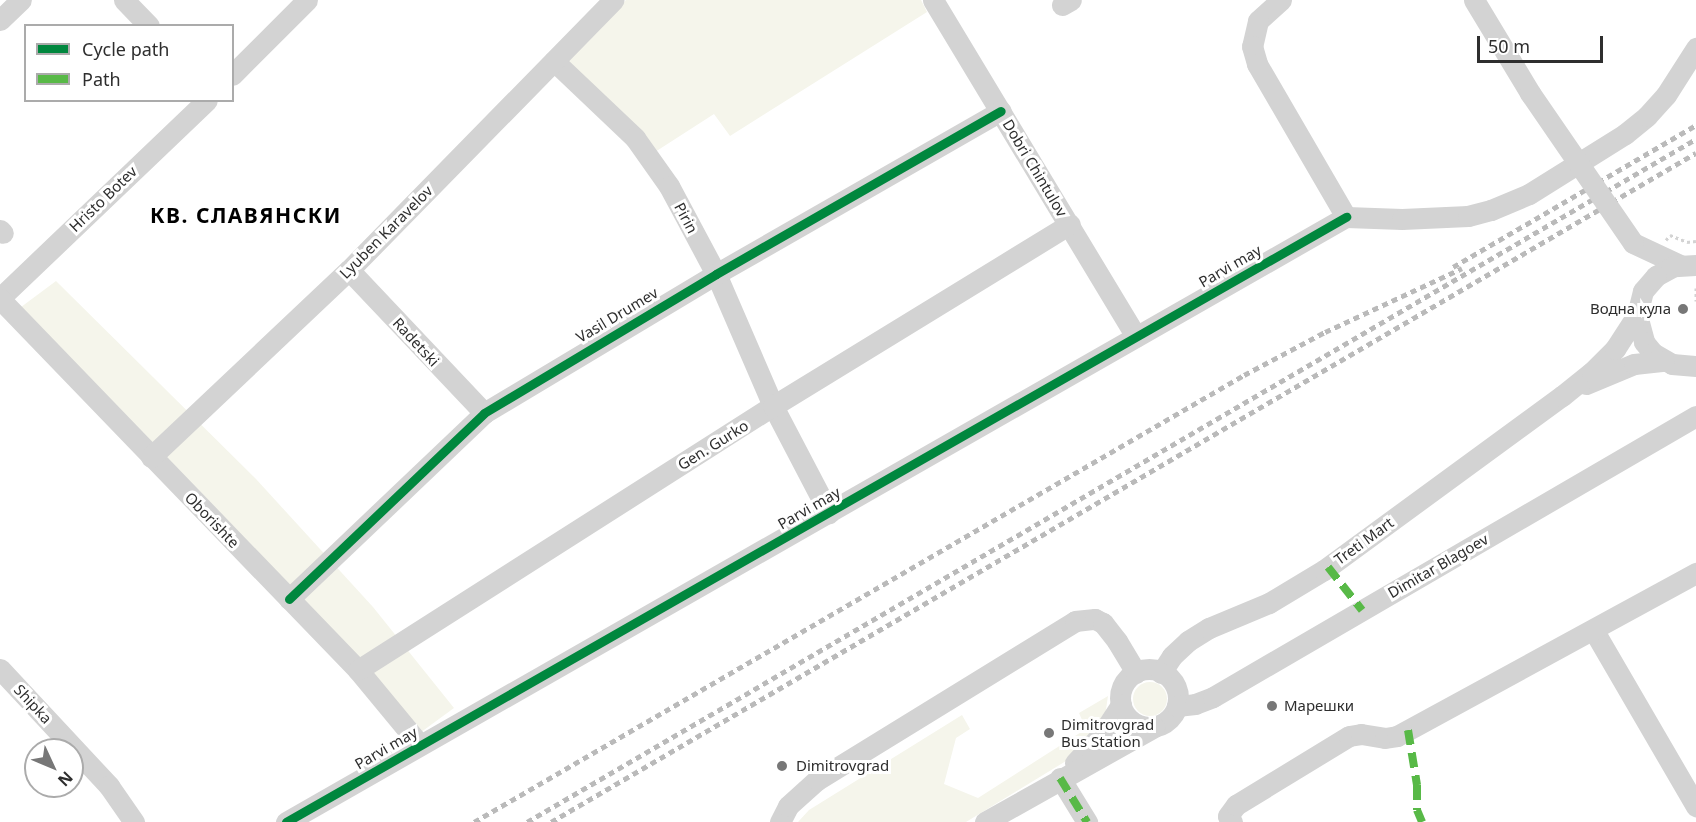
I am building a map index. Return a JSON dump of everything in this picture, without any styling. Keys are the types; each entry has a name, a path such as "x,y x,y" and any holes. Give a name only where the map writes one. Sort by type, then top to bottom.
{"street":[{"path":"0,20 21,0"},
{"path":"124,0 147,24"},
{"path":"234,73 307,0"},
{"name":"Lyuben Karavelov","path":"151,457 349,270 613,0"},
{"name":"Dobri Chintulov","path":"933,0 1136,337"},
{"path":"1281,0 1258,21 1252,46 1257,64 1346,217 1402,219 1468,216 1491,210 1529,194 1625,134 1647,116 1672,87 1696,48"},
{"path":"1474,0 1530,93 1633,243 1642,273 1643,291 1637,315 1644,342 1668,362"},
{"name":"Pirin","path":"554,61 635,138 669,186 716,274 774,406 829,513"},
{"name":"Hristo Botev","path":"0,298 205,102"},
{"name":"Vasil Drumev","path":"289,599 484,413 716,274 1001,111"},
{"name":"Parvi may","path":"286,822 1346,217"},
{"name":"Gen. Gurko","path":"358,670 774,406 1070,224"},
{"path":"1633,243 1688,265"},
{"path":"1643,291 1656,276 1688,265"},
{"name":"Radetski","path":"349,270 484,413"},
{"name":"Oborishte","path":"0,298 358,670 420,745"},
{"name":"Treti Mart","path":"1161,672 1172,656 1188,641 1209,628 1269,603 1324,570 1562,396 1592,372 1615,349 1637,315"},
{"name":"Treti Mart","path":"1562,396 1634,364 1668,362 1696,366"},
{"name":"Dimitar Blagoev","path":"1177,706 1195,704 1212,697 1696,416"},
{"path":"1232,822 1228,816 1236,805 1349,736 1361,734 1385,738 1397,736 1594,631 1696,573"},
{"path":"780,822 788,806 817,780 1075,621 1095,619 1103,623 1117,641 1136,674"},
{"path":"1594,631 1696,806"},
{"name":"Shipka","path":"0,669 109,786 134,822"},
{"path":"985,822 1060,778 1168,720 1177,706 1175,687 1161,672 1146,670 1136,674 1124,684 1121,705 1102,734 1060,778"},
{"path":"1121,705 1133,722 1154,727"},
{"path":"1060,778 1087,822"}],"path":[{"path":"1696,288 1696,301"}],"shaded area":[{"path":"626,0 921,0 927,12 730,136 714,114 655,152 566,59"},
{"path":"56,281 256,479 373,607 454,708 413,738 13,313"},
{"path":"1150,682 1162,687 1167,699 1162,711 1150,716 1138,711 1133,699 1138,687"},
{"path":"1108,696 1105,716 1066,761 966,822 798,822 809,810 962,715 970,729 956,738 944,784 978,798 1086,729 1079,713"}],"railway":[{"path":"1453,267 1696,125"},
{"path":"527,822 1696,139"},
{"path":"551,822 1696,153"},
{"path":"474,822 1244,375 1325,332 1462,268"}],"marked path":[{"path":"1328,567 1362,610"},
{"path":"1408,730 1417,785 1417,810 1422,822"},
{"path":"1060,778 1087,822"}],"cycle path":[{"path":"289,599 484,413 716,274 1001,111"},
{"path":"286,822 1346,217"}],"place":[{"name":"Водна кула","path":"1683,309"},
{"name":"Марешки","path":"1272,706"},
{"name":"Dimitrovgrad Bus Station","path":"1049,733"},
{"name":"Dimitrovgrad","path":"782,766"}],"district":[{"name":"КВ. СЛАВЯНСКИ","path":"246,215"}]}
